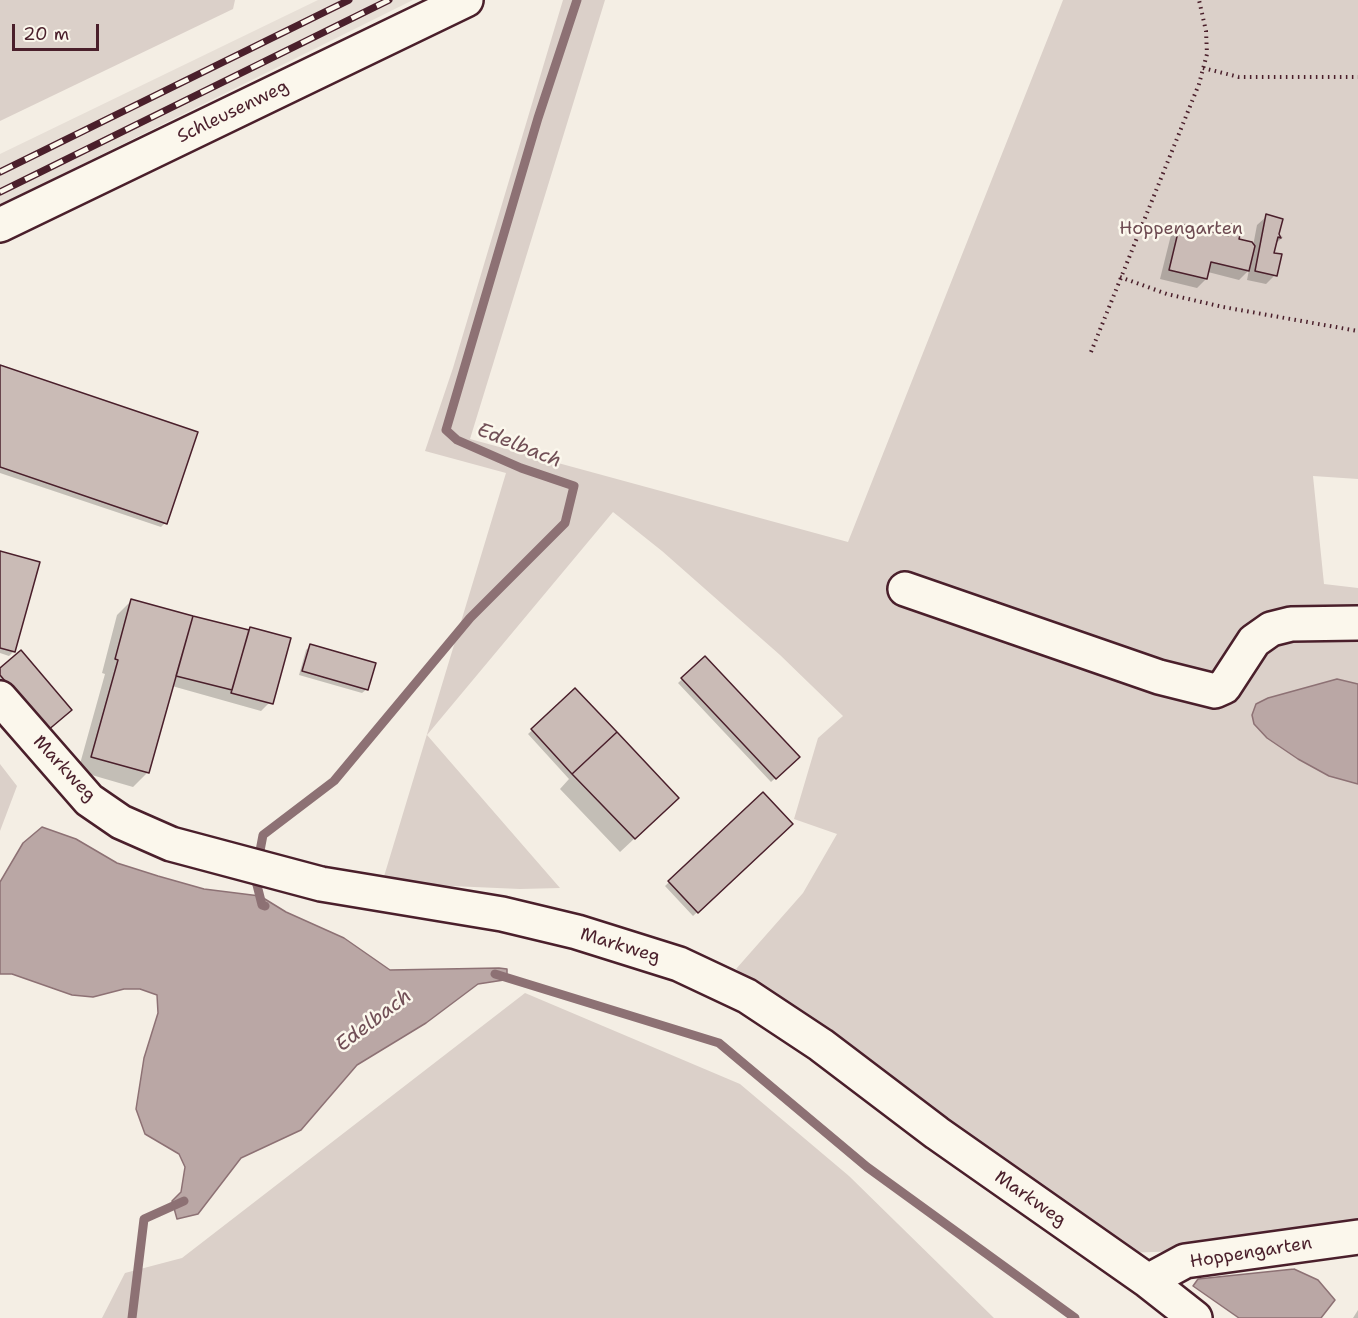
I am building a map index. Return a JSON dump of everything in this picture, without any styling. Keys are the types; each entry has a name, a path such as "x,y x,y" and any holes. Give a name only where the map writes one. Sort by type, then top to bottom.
{"street":[{"name":"Schleusenweg","path":"0,225 466,0"},
{"path":"905,589 1159,677 1215,691 1224,687 1254,641 1271,629 1291,624 1358,623"},
{"name":"Markweg","path":"0,698 89,800 121,822 171,844 321,884 502,914 577,932 679,964 747,996 821,1045 936,1133 1148,1281 1195,1318"},
{"name":"Hoppengarten","path":"1148,1281 1185,1261 1358,1237"}],"path":[{"path":"1090,352 1186,119 1203,68 1207,54 1206,31 1199,0"},
{"path":"1203,68 1239,77 1358,77"},
{"path":"1120,277 1167,294 1298,322 1358,331"}],"shaded area":[{"path":"318,0 413,0 0,205 0,154"}],"green space":[{"path":"0,0 235,0 233,9 0,121"},
{"path":"563,0 605,0 470,439 848,542 1063,0 1358,0 1358,479 1313,476 1324,584 1358,588 1358,1228 1182,1251 1125,1253 825,1037 736,969 803,893 837,834 794,819 818,738 843,716 780,655 662,551 613,512 427,735 560,888 520,889 382,883 506,473 425,451 453,368"},
{"path":"0,764 17,786 0,831"},
{"path":"525,993 740,1084 849,1176 994,1318 102,1318 125,1273 182,1258"}],"water":[{"path":"1337,679 1358,684 1358,784 1329,776 1298,759 1267,738 1254,724 1252,715 1256,704 1268,698"},
{"path":"42,827 76,839 117,863 158,876 204,889 260,896 286,912 344,938 390,970 499,968 507,969 507,975 504,980 478,984 426,1023 357,1065 301,1130 241,1158 198,1214 177,1219 172,1201 181,1192 185,1167 179,1154 145,1134 136,1109 144,1058 158,1013 157,995 140,989 124,989 93,997 72,995 12,974 0,974 0,882 23,843"},
{"path":"1294,1269 1318,1280 1335,1300 1321,1318 1239,1318 1193,1286 1198,1279"}],"building":[{"path":"1266,214 1283,219 1279,234 1281,238 1278,237 1274,253 1282,254 1277,276 1255,271"},
{"path":"1180,224 1228,236 1231,224 1242,227 1239,239 1252,242 1255,246 1249,271 1211,262 1207,279 1169,270"},
{"path":"0,365 198,432 167,524 0,467"},
{"path":"0,551 40,562 15,652 0,648"},
{"path":"131,599 193,616 149,773 91,757 118,660 115,659"},
{"path":"193,616 249,630 232,690 176,676"},
{"path":"250,627 291,638 273,704 231,693"},
{"path":"310,644 376,663 368,690 302,671"},
{"path":"21,650 72,710 47,731 0,675 0,668"},
{"path":"705,656 800,757 776,779 681,678"},
{"path":"575,688 617,732 572,774 531,729"},
{"path":"617,732 679,798 635,839 572,774"},
{"path":"763,792 793,824 698,913 668,881"}],"waterway":[{"name":"Edelbach","path":"259,856 263,835 334,781 470,618 565,523 574,486 521,468 457,440 446,430 538,118 577,0"},
{"name":"Edelbach","path":"256,881 262,905 265,906"},
{"path":"495,974 719,1043 867,1167 1075,1318"},
{"name":"Edelbach","path":"132,1318 144,1219 184,1201"}],"railway":[{"path":"0,172 349,0"},
{"path":"0,192 389,0"}]}
